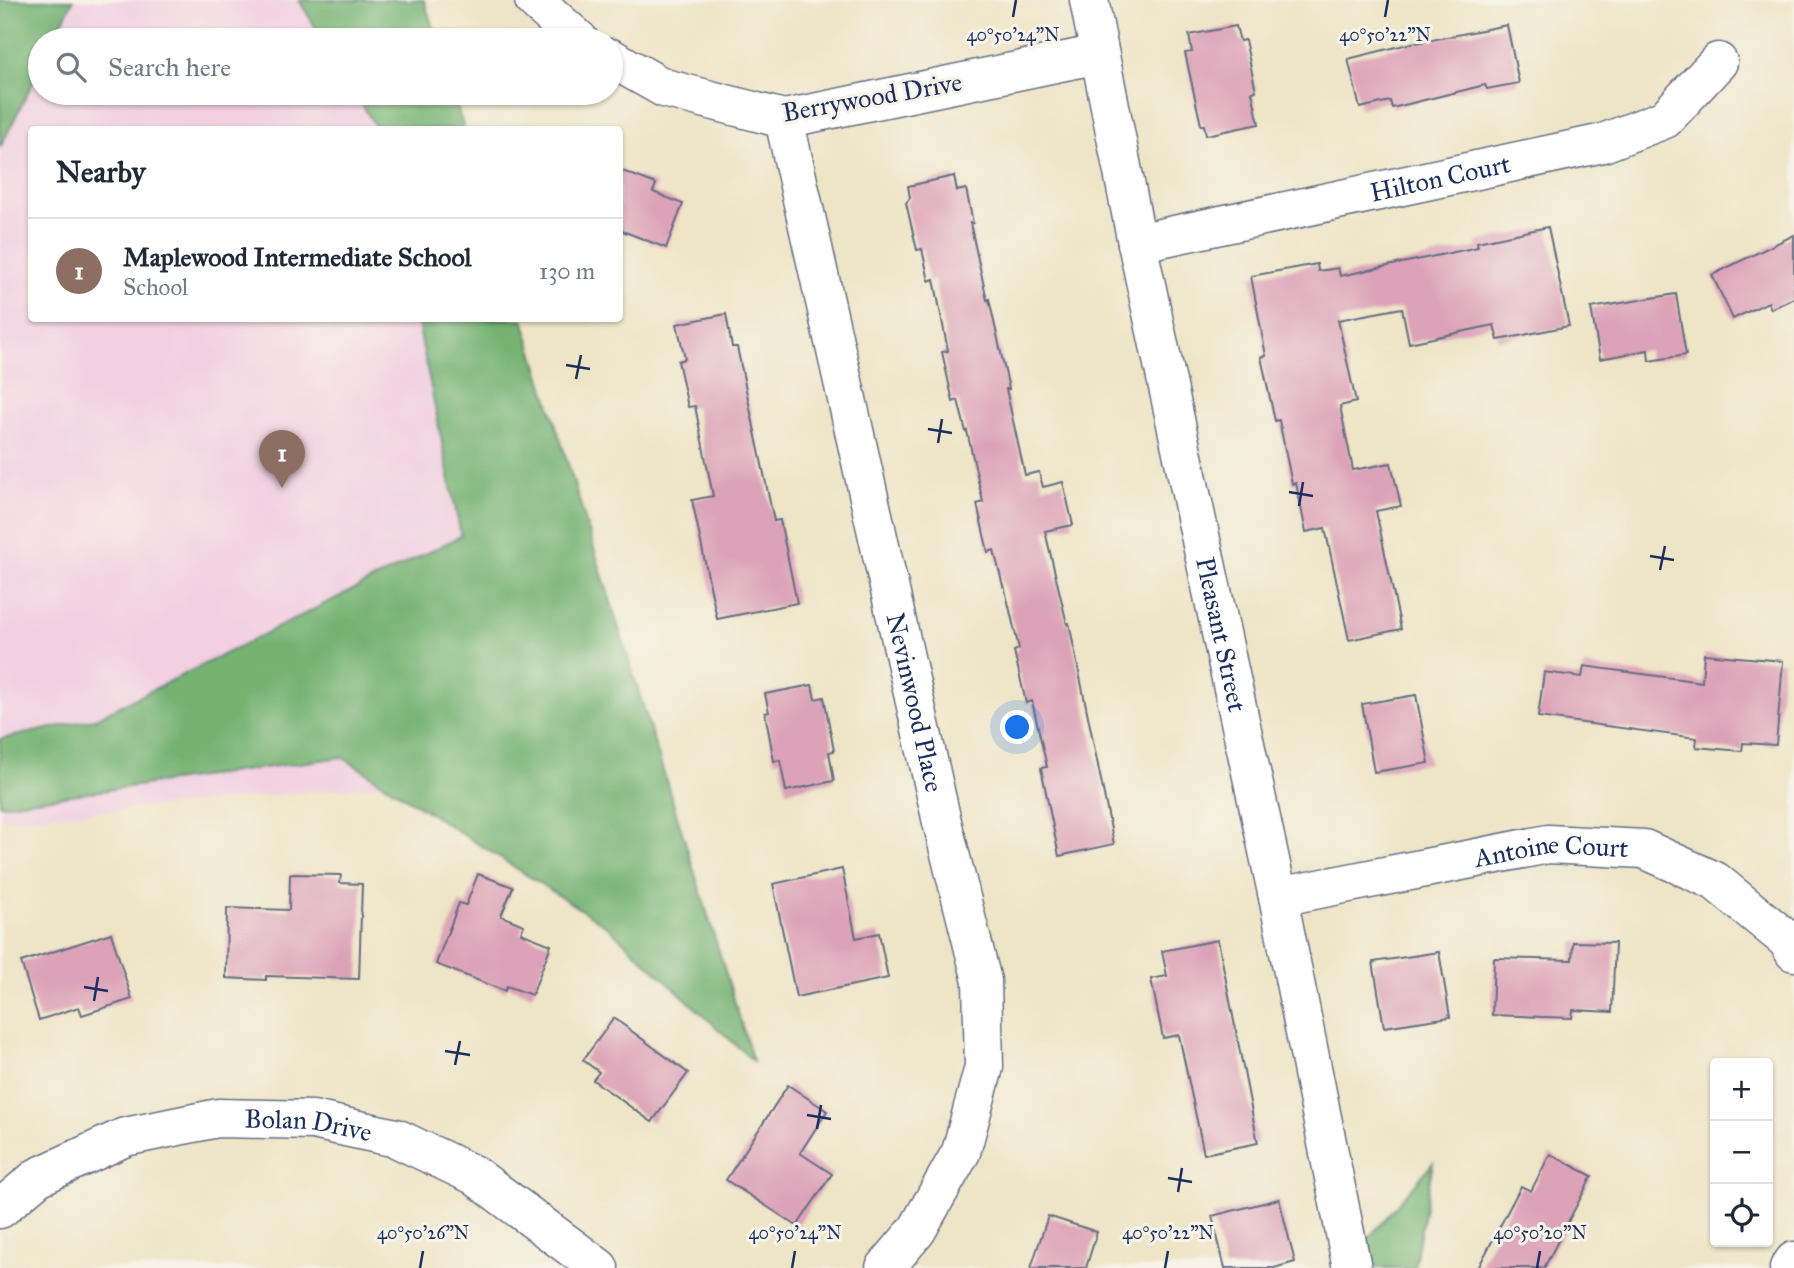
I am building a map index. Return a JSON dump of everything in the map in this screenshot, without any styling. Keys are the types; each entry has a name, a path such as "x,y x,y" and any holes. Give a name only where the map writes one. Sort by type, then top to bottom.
{"street":[{"path":"534,0 566,28"},
{"name":"Pleasant Street","path":"1089,0 1137,243 1278,897 1352,1268"},
{"name":"Berrywood Drive","path":"623,65 664,88 783,118 1099,54"},
{"name":"Hilton Court","path":"1137,243 1603,143 1665,118 1718,62"},
{"name":"Nevinwood Place","path":"783,118 942,822 982,981 984,1067 961,1152 918,1230 886,1268"},
{"name":"Antoine Court","path":"1278,897 1548,844 1644,849 1715,881 1787,940 1794,952"},
{"name":"Bolan Drive","path":"0,1209 38,1177 125,1137 218,1118 313,1120 396,1138 474,1175 599,1268"},
{"path":"1789,1268 1794,1261"}],"shaded area":[{"path":"0,0 423,0 431,28 28,28 28,105 454,105 460,126 28,126 28,322 516,322 645,759 122,810 0,819"}],"green space":[{"path":"0,0 73,0 60,28 28,28 28,92 0,148"},
{"path":"299,0 424,0 433,28 316,28"},
{"path":"362,105 457,105 463,126 375,126"},
{"path":"418,322 524,322 753,1061 608,927 342,757 0,805 0,739 94,719 461,536"},
{"path":"1433,1163 1414,1268 1343,1268"}],"building":[{"path":"1507,25 1519,83 1487,89 1485,85 1392,108 1390,101 1360,108 1348,59 1416,42"},
{"path":"1236,26 1240,41 1245,40 1256,91 1252,92 1259,124 1206,135 1204,125 1201,125 1185,53 1192,52 1189,35"},
{"path":"623,171 656,184 653,192 683,204 666,248 623,231"},
{"path":"954,176 957,191 966,189 973,223 970,223 1009,389 1006,389 1025,475 1039,472 1043,487 1063,482 1073,525 1045,531 1067,624 1069,623 1114,844 1059,856 1041,768 1047,767 1032,701 1026,703 1014,651 1019,649 1004,585 994,550 988,552 977,504 983,502 967,431 958,400 953,402 942,352 948,351 934,279 929,281 922,249 917,250 906,203 910,198 908,186"},
{"path":"1548,227 1569,326 1498,340 1494,325 1409,343 1402,308 1338,320 1356,402 1340,406 1353,470 1391,463 1401,506 1376,511 1401,629 1349,640 1325,528 1306,532 1296,483 1292,484 1279,420 1275,421 1261,357 1266,356 1251,276 1317,264 1318,271 1338,268 1340,276 1478,247 1477,242"},
{"path":"1794,235 1794,298 1771,309 1768,302 1733,319 1712,275"},
{"path":"1676,294 1686,355 1649,361 1648,350 1600,359 1591,308"},
{"path":"726,314 732,347 737,347 774,521 780,520 797,603 717,619 692,500 713,496 695,406 688,407 678,361 685,359 677,324"},
{"path":"1704,654 1783,661 1776,745 1743,743 1742,751 1696,747 1697,738 1538,717 1544,672 1582,677 1584,666 1702,682"},
{"path":"812,685 815,699 824,697 834,751 829,752 834,781 786,791 780,760 774,761 765,713 769,712 765,694"},
{"path":"1416,695 1429,763 1374,772 1362,704"},
{"path":"842,869 856,938 879,933 888,978 796,997 773,884"},
{"path":"290,874 341,875 340,883 362,884 359,979 266,976 266,980 226,978 227,908 289,910"},
{"path":"478,874 513,887 501,916 524,925 521,933 551,945 532,995 507,986 505,991 436,964 459,903 466,905"},
{"path":"111,933 132,999 82,1015 79,1007 39,1020 21,962"},
{"path":"1218,940 1258,1143 1204,1154 1179,1035 1163,1038 1151,979 1167,976 1162,951"},
{"path":"1573,942 1615,943 1612,1012 1573,1010 1572,1018 1492,1015 1494,958 1572,960"},
{"path":"1439,952 1450,1017 1384,1027 1373,962"},
{"path":"614,1018 688,1073 652,1122 593,1080 599,1072 583,1060"},
{"path":"788,1085 827,1111 800,1153 832,1174 797,1226 726,1180"},
{"path":"1550,1154 1592,1176 1544,1268 1478,1268 1521,1186 1531,1191"},
{"path":"1279,1199 1295,1262 1274,1268 1225,1268 1212,1216"},
{"path":"1048,1216 1097,1232 1086,1268 1031,1268"}],"place":[{"name":"Maplewood Intermediate School","path":"282,488"}]}
